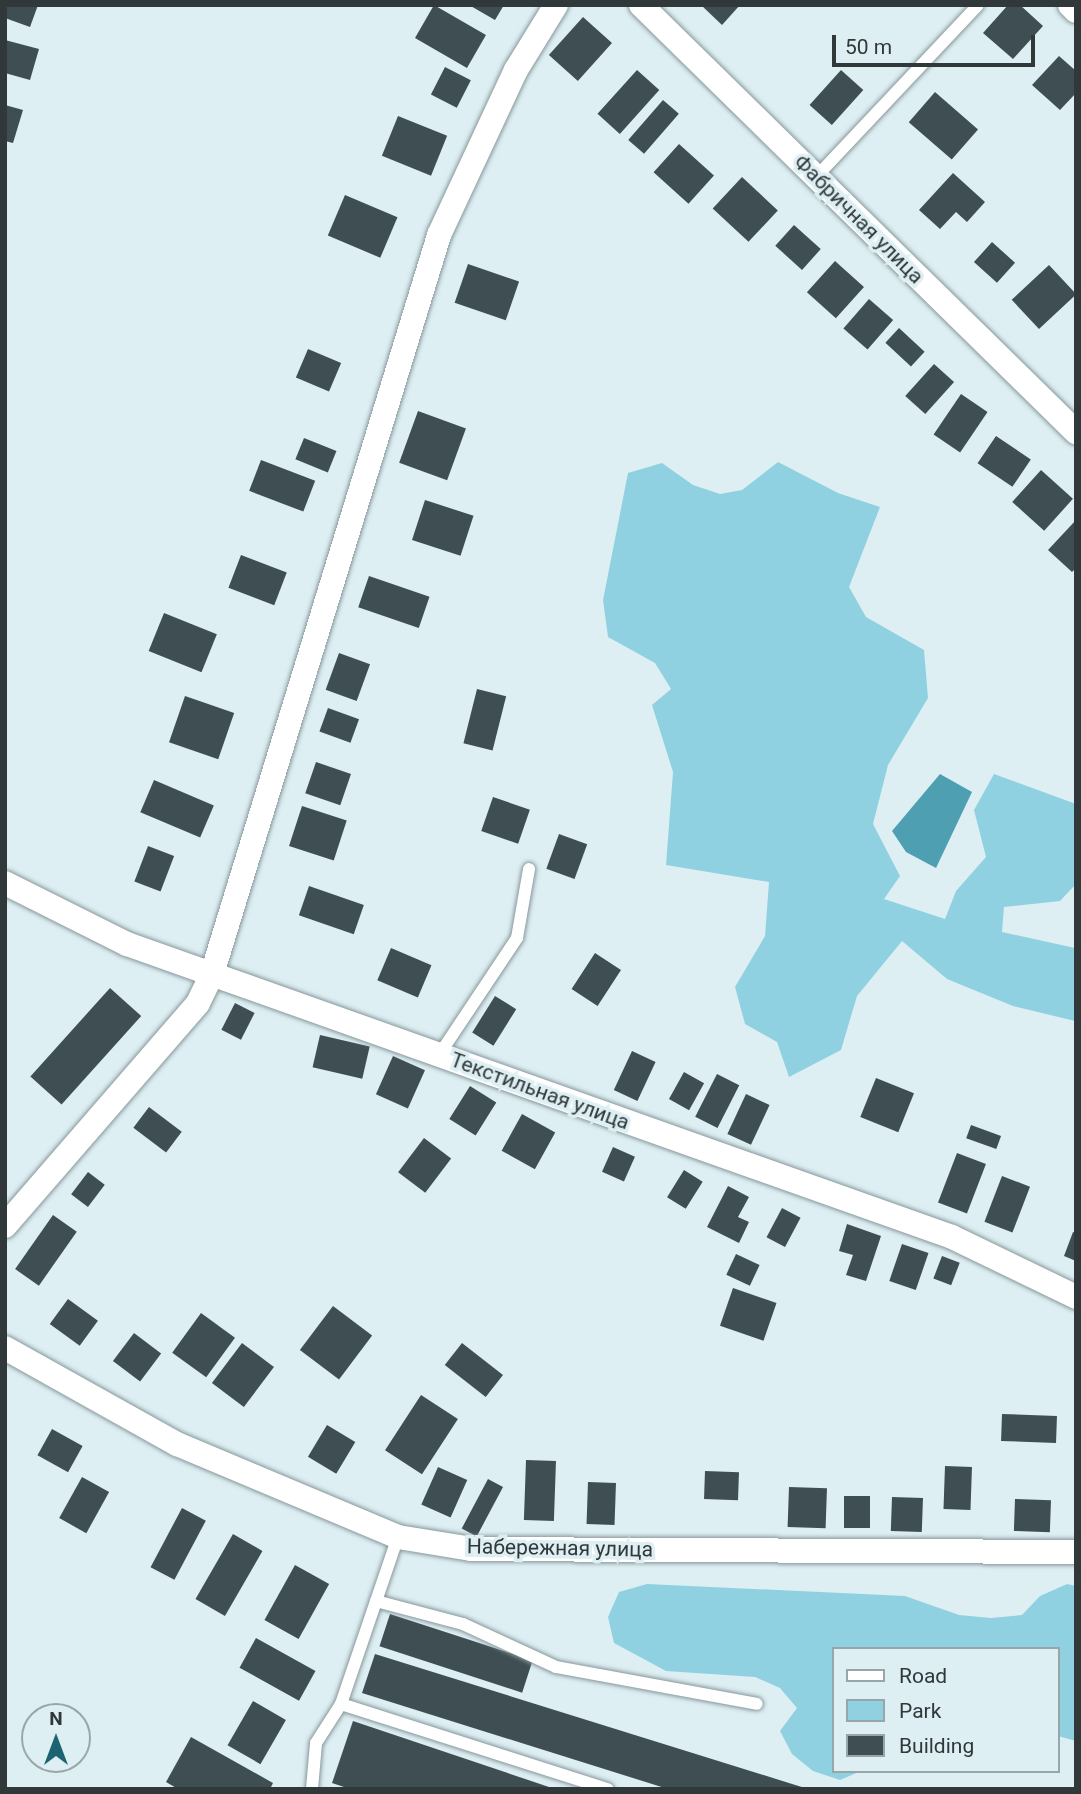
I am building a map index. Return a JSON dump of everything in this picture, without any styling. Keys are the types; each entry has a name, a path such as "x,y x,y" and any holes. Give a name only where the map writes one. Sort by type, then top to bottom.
{"street":[{"path":"5,1226 198,1003 212,974 439,235 516,71 556,5"},
{"name":"Фабричная улица","path":"641,5 1076,432"},
{"path":"1070,5 1076,11"},
{"name":"Текстильная улица","path":"5,883 127,944 952,1237 1076,1297"},
{"name":"Набережная улица","path":"5,1348 177,1444 398,1537 471,1549 1076,1552"}],"lane":[{"path":"816,177 978,5"},
{"path":"439,1055 517,938 529,869"},
{"path":"312,1789 316,1744 341,1704 398,1537"},
{"path":"376,1601 463,1624 556,1667 757,1704"},
{"path":"341,1704 608,1789"}],"green space":[{"path":"778,462 838,493 880,507 849,587 866,617 924,650 928,698 888,765 873,824 900,876 884,899 945,919 956,891 986,857 974,810 994,774 1076,804 1076,884 1060,901 1004,907 1002,932 1075,948 1075,1021 1013,1006 947,979 902,941 857,996 841,1050 789,1077 777,1042 745,1024 735,987 765,936 769,882 666,865 673,772 652,705 671,689 655,663 608,637 603,600 628,473 662,463 693,485 720,494 742,490"},
{"path":"647,1584 905,1596 959,1615 991,1618 1022,1615 1040,1596 1067,1584 1076,1586 1076,1741 1060,1737 1060,1647 832,1647 832,1773 856,1773 840,1780 813,1771 792,1754 780,1731 797,1708 780,1688 755,1677 666,1671 614,1643 608,1617 619,1592"}],"shaded area":[{"path":"940,774 972,792 936,868 906,852 892,831"}],"building":[{"path":"5,5 38,5 30,27 5,18"},
{"path":"434,5 486,35 467,68 415,38"},
{"path":"469,5 504,5 495,20"},
{"path":"701,5 740,5 722,25"},
{"path":"1008,5 1020,5 1043,26 1013,59 983,33"},
{"path":"583,17 612,43 578,81 549,55"},
{"path":"5,40 39,49 30,80 5,73"},
{"path":"1059,56 1076,71 1076,93 1060,110 1032,85"},
{"path":"445,67 471,80 457,108 431,95"},
{"path":"637,70 659,90 620,134 598,114"},
{"path":"841,70 863,90 832,125 810,105"},
{"path":"935,92 978,129 952,160 909,122"},
{"path":"663,100 679,114 644,154 628,140"},
{"path":"5,105 23,110 13,143 5,141"},
{"path":"398,116 447,136 431,176 382,156"},
{"path":"679,144 714,175 689,204 654,172"},
{"path":"953,173 985,202 967,222 956,212 940,229 919,210"},
{"path":"742,177 778,210 749,242 713,208"},
{"path":"345,195 397,217 380,258 328,236"},
{"path":"794,225 821,249 802,270 775,246"},
{"path":"992,242 1015,263 997,283 974,262"},
{"path":"835,261 864,287 836,318 807,292"},
{"path":"468,264 519,282 506,320 455,303"},
{"path":"1049,265 1076,295 1039,329 1012,300"},
{"path":"869,299 893,320 868,349 843,328"},
{"path":"899,328 925,352 911,366 885,343"},
{"path":"308,349 341,363 329,392 296,378"},
{"path":"934,364 954,382 925,414 905,396"},
{"path":"961,394 988,412 960,453 934,435"},
{"path":"418,411 466,428 447,480 399,463"},
{"path":"996,436 1031,459 1012,487 978,463"},
{"path":"304,438 336,451 328,472 295,459"},
{"path":"261,460 315,481 303,512 249,491"},
{"path":"1041,470 1073,499 1044,531 1012,502"},
{"path":"425,500 474,516 461,556 412,540"},
{"path":"1076,520 1076,568 1072,572 1048,550"},
{"path":"241,555 287,573 274,605 228,588"},
{"path":"369,576 430,597 419,628 358,607"},
{"path":"164,613 217,634 201,672 149,651"},
{"path":"339,653 370,664 357,701 326,690"},
{"path":"477,689 506,696 493,751 463,743"},
{"path":"185,696 234,713 218,759 169,742"},
{"path":"328,708 359,719 350,743 319,731"},
{"path":"316,762 351,774 340,805 305,793"},
{"path":"154,780 214,805 200,838 140,812"},
{"path":"493,797 530,810 518,844 481,831"},
{"path":"302,806 347,821 334,860 289,846"},
{"path":"559,834 587,844 575,879 546,869"},
{"path":"148,846 174,856 161,892 134,881"},
{"path":"309,886 364,905 354,934 299,915"},
{"path":"391,948 432,965 418,997 377,980"},
{"path":"595,953 621,970 598,1006 572,989"},
{"path":"110,988 141,1016 62,1105 30,1076"},
{"path":"495,996 516,1009 493,1046 472,1032"},
{"path":"235,1003 255,1013 241,1040 221,1030"},
{"path":"320,1035 370,1046 362,1079 313,1067"},
{"path":"632,1051 656,1062 637,1101 614,1090"},
{"path":"393,1056 425,1070 408,1109 376,1094"},
{"path":"684,1072 704,1083 689,1110 669,1099"},
{"path":"717,1074 739,1085 717,1128 695,1117"},
{"path":"876,1078 914,1093 898,1132 860,1117"},
{"path":"470,1086 496,1102 476,1136 449,1119"},
{"path":"746,1094 770,1105 751,1145 727,1134"},
{"path":"149,1107 182,1132 166,1152 133,1128"},
{"path":"522,1114 555,1132 535,1169 502,1151"},
{"path":"971,1125 1001,1136 996,1149 966,1138"},
{"path":"424,1138 451,1158 425,1193 398,1172"},
{"path":"613,1147 635,1157 624,1181 602,1172"},
{"path":"957,1153 986,1164 967,1214 938,1202"},
{"path":"684,1170 703,1182 686,1209 667,1197"},
{"path":"88,1172 105,1185 88,1207 71,1194"},
{"path":"1002,1176 1030,1187 1012,1232 984,1222"},
{"path":"728,1186 749,1197 738,1217 749,1222 739,1243 707,1227"},
{"path":"782,1208 801,1218 785,1247 767,1237"},
{"path":"53,1215 77,1232 39,1286 15,1269"},
{"path":"847,1224 881,1236 866,1281 846,1275 853,1255 839,1251"},
{"path":"1073,1232 1076,1233 1076,1261 1064,1256"},
{"path":"902,1244 928,1253 916,1290 889,1281"},
{"path":"736,1254 760,1265 750,1286 726,1275"},
{"path":"942,1256 960,1263 951,1285 933,1278"},
{"path":"733,1288 776,1303 763,1341 720,1326"},
{"path":"68,1299 98,1321 80,1346 50,1324"},
{"path":"333,1306 372,1335 339,1379 300,1350"},
{"path":"201,1313 235,1338 206,1377 172,1353"},
{"path":"134,1333 161,1353 140,1381 113,1361"},
{"path":"242,1343 274,1367 244,1407 212,1383"},
{"path":"462,1343 503,1375 486,1397 445,1365"},
{"path":"421,1395 458,1419 422,1474 385,1450"},
{"path":"1002,1414 1057,1416 1056,1443 1001,1441"},
{"path":"327,1425 355,1442 336,1474 308,1457"},
{"path":"52,1429 83,1446 68,1472 37,1455"},
{"path":"526,1460 556,1461 554,1521 524,1520"},
{"path":"945,1466 972,1467 970,1510 943,1509"},
{"path":"438,1467 467,1480 451,1517 421,1504"},
{"path":"705,1471 739,1472 738,1500 704,1499"},
{"path":"82,1477 109,1492 86,1533 59,1518"},
{"path":"488,1479 503,1487 477,1536 462,1528"},
{"path":"588,1482 616,1483 615,1525 587,1524"},
{"path":"789,1487 827,1488 826,1528 788,1527"},
{"path":"844,1496 870,1496 870,1528 844,1528"},
{"path":"892,1497 923,1498 922,1532 891,1531"},
{"path":"1015,1499 1051,1500 1050,1532 1014,1531"},
{"path":"182,1508 206,1521 174,1580 151,1567"},
{"path":"233,1534 262,1551 225,1616 196,1599"},
{"path":"295,1565 329,1584 299,1639 264,1620"},
{"path":"390,1614 533,1660 522,1693 379,1646"},
{"path":"256,1638 315,1671 299,1701 240,1668"},
{"path":"375,1654 805,1789 668,1789 362,1693"},
{"path":"253,1701 286,1720 260,1764 228,1745"},
{"path":"353,1721 552,1789 350,1789 332,1783"},
{"path":"191,1737 273,1783 270,1789 178,1789 166,1782"}]}
